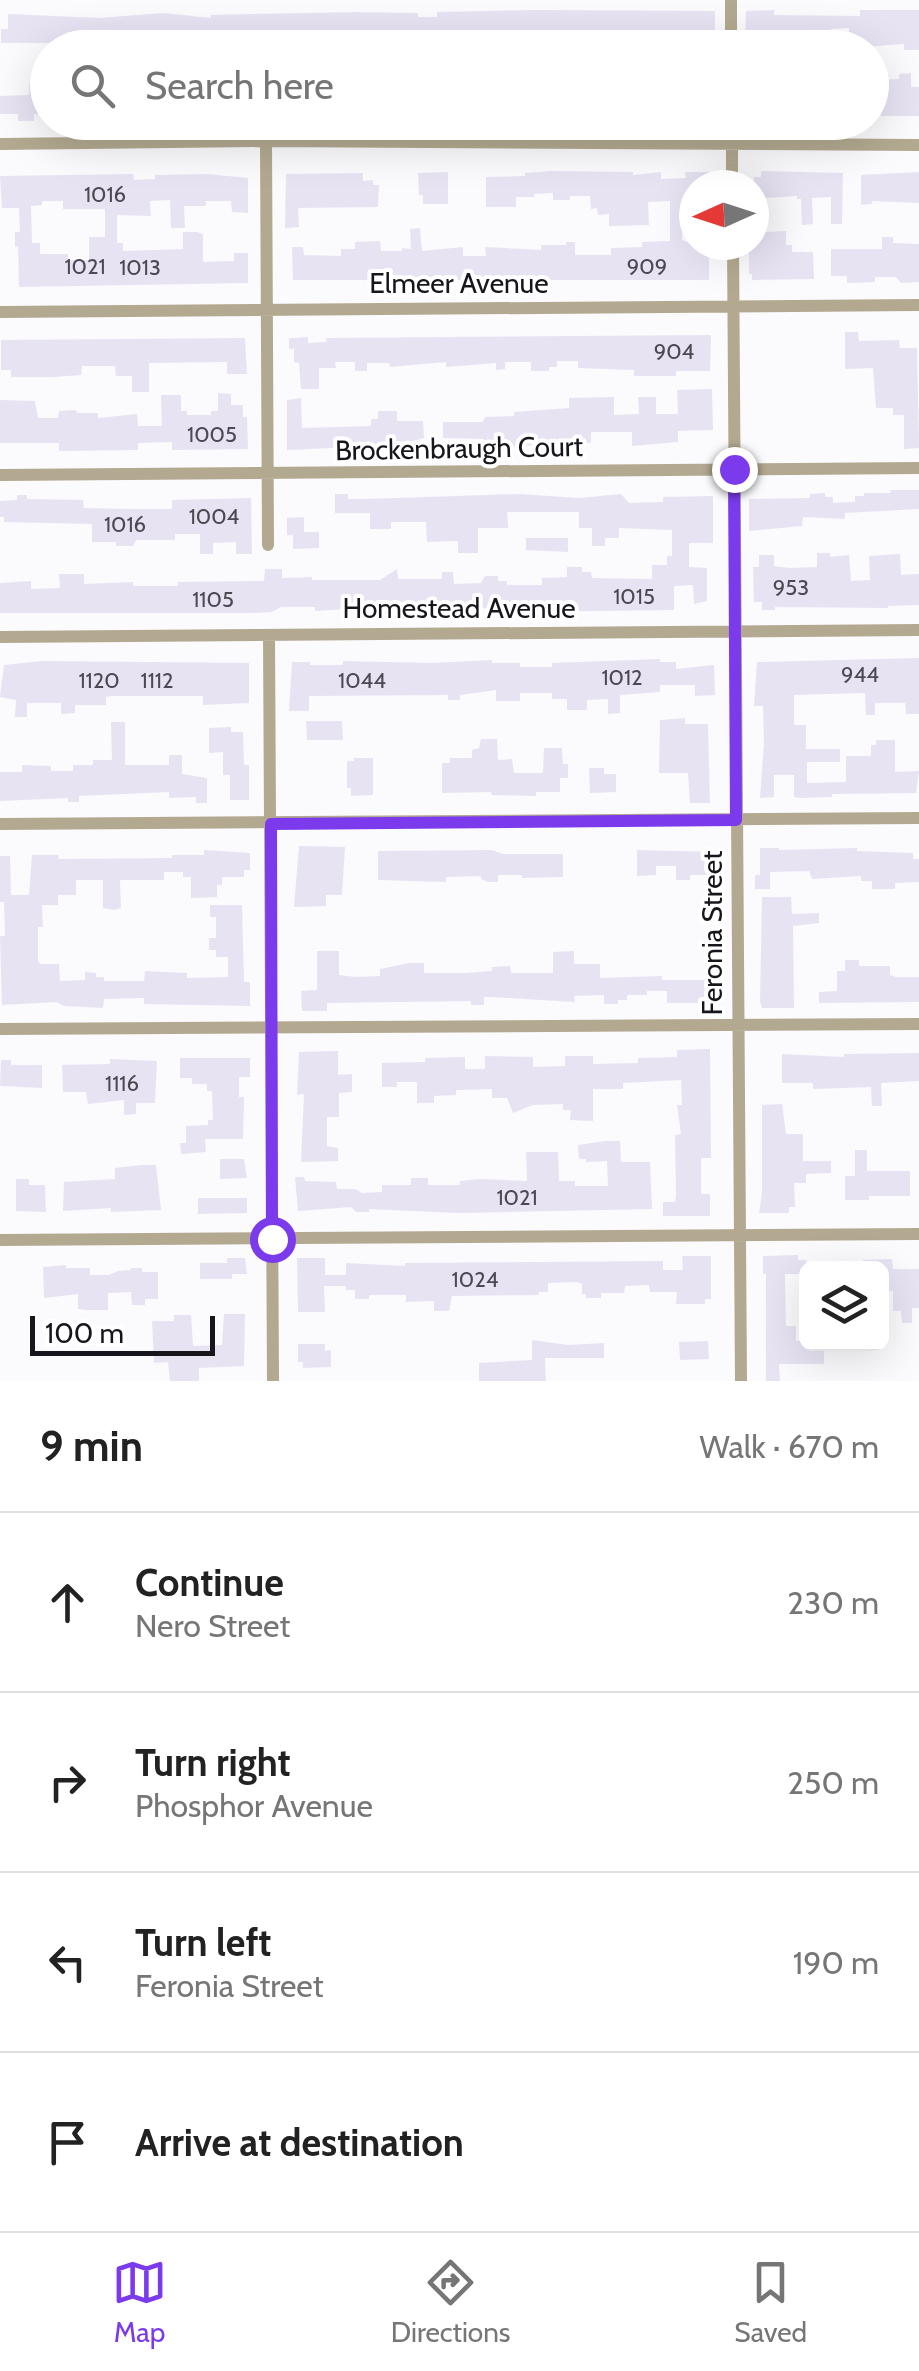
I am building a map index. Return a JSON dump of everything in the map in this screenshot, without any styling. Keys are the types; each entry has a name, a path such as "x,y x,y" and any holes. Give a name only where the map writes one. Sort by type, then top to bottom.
{"street":[{"path":"730,0 731,30"},
{"path":"732,140 732,170"},
{"path":"266,141 268,545"},
{"path":"0,144 266,141 919,145"},
{"name":"Feronia Street","path":"733,260 741,1381"},
{"name":"Elmeer Avenue","path":"0,312 919,305"},
{"name":"Brockenbraugh Court","path":"0,475 919,468"},
{"name":"Homestead Avenue","path":"0,637 919,630"},
{"path":"269,635 273,1381"},
{"path":"0,824 919,818"},
{"path":"0,1029 919,1024"},
{"path":"0,1240 919,1234"}],"building":[{"path":"860,10 919,10 919,50 904,50 904,44 889,45 889,30 745,30 746,11 860,16"},
{"path":"715,11 715,30 30,30 30,43 1,43 1,29 8,29 8,14 99,18 163,13 211,18 357,12 437,17 437,12"},
{"path":"911,73 911,87 919,87 919,116 889,116 889,79 899,79 899,74"},
{"path":"29,84 30,121 18,121 18,114 0,114 0,96 29,95"},
{"path":"769,171 843,173 842,224 831,224 831,197 812,198 813,224 802,225 801,199 769,198"},
{"path":"448,172 448,204 423,204 418,173"},
{"path":"661,172 661,179 679,178 679,260 709,260 709,280 293,280 292,247 303,247 304,255 341,256 341,249 355,249 355,242 380,241 381,251 402,251 411,249 410,229 420,228 422,251 463,247 463,256 486,256 485,247 541,250 541,245 566,242 575,242 575,255 611,255 611,248 670,241 670,201 648,202 649,225 609,226 609,214 598,215 597,208 591,209 590,196 553,200 553,193 534,194 516,197 516,207 486,207 486,177"},
{"path":"919,172 919,203 872,201 861,205 861,175"},
{"path":"363,173 363,181 373,180 373,185 379,185 378,207 298,208 299,227 285,228 286,174"},
{"path":"133,174 134,180 155,179 155,175 207,174 248,178 248,213 232,212 231,201 206,201 206,206 184,206 185,228 171,228 170,200 150,201 151,216 117,215 117,243 123,243 123,251 183,249 183,232 197,232 203,234 203,262 234,261 234,253 248,253 248,283 19,287 15,232 20,232 19,208 2,208 0,176","holes":["42,201 63,201 63,209 105,209 105,237 89,237 89,260 68,260 68,254 40,254 40,243 32,243 31,206 42,205"]},
{"path":"786,231 786,245 792,245 792,252 813,252 814,279 752,280 749,260 769,260 769,232"},
{"path":"882,237 893,237 893,243 919,244 919,282 901,283 896,277 875,277 875,282 847,283 847,276 831,276 831,249 882,249"},
{"path":"845,332 858,332 859,341 899,340 900,348 917,348 919,448 904,449 904,415 893,415 893,408 876,408 873,368 845,369"},
{"path":"711,335 710,371 676,371 676,376 634,376 634,370 578,368 578,361 557,361 557,367 549,367 549,371 531,371 531,362 505,362 505,369 496,370 496,363 390,367 389,363 367,363 367,371 355,371 355,362 335,362 336,368 319,368 319,389 301,389 299,363 294,362 294,349 289,349 289,338 308,337 308,343 327,342 326,338"},
{"path":"245,338 247,374 227,374 227,362 149,363 149,392 132,392 132,376 116,376 115,366 82,366 81,375 54,377 11,377 11,370 1,370 1,340"},
{"path":"712,389 713,430 678,431 678,442 632,446 632,432 591,432 591,443 583,443 583,447 570,447 570,441 514,447 484,445 484,439 443,438 443,422 483,422 485,417 514,416 514,412 569,408 569,398 614,397 614,415 639,414 638,397 656,397 656,414 678,414 677,390"},
{"path":"218,393 231,394 231,405 243,405 248,449 172,450 172,442 138,443 138,450 59,451 59,443 0,443 0,400 35,401 38,418 58,418 59,411 75,410 98,413 98,418 137,414 138,426 162,426 161,395 181,395 181,411 187,411 187,415 211,415 211,411 218,411"},
{"path":"301,398 302,428 371,426 371,419 378,419 378,411 397,411 397,421 423,421 424,438 396,445 287,450 287,400"},
{"path":"919,490 919,509 845,513 845,519 803,517 802,526 749,531 749,499 810,498 810,494 825,493 825,497 833,497 833,503 855,502 855,496 864,493"},
{"path":"335,494 364,499 520,494 579,498 621,494 629,503 663,502 663,497 713,496 713,543 689,543 689,567 707,568 707,601 694,604 693,585 674,586 674,610 516,612 516,607 399,612 399,608 315,611 315,607 281,607 272,612 252,613 0,613 0,583 31,581 31,589 60,588 59,574 84,574 84,584 133,582 133,586 178,586 178,582 264,581 265,569 282,569 282,578 380,580 397,569 398,579 442,579 442,572 453,572 454,584 481,583 485,576 498,576 498,581 507,581 507,585 542,585 542,578 567,577 567,567 582,567 582,572 591,572 592,578 652,579 652,565 667,565 667,556 672,556 672,530 619,528 619,538 605,538 605,546 592,546 592,528 579,528 579,512 507,512 508,528 478,528 478,553 458,553 458,541 427,542 426,522 391,522 391,529 370,529 370,513 335,513"},
{"path":"17,495 27,495 27,499 83,500 84,508 133,509 172,509 172,500 251,498 252,554 236,554 236,542 213,543 213,554 200,554 200,534 175,534 175,540 136,540 133,546 116,546 116,542 92,542 92,524 4,522 0,501 17,500"},
{"path":"304,517 304,532 319,532 319,548 293,549 293,535 287,535 287,518"},
{"path":"526,538 568,538 568,552 526,550"},
{"path":"817,553 830,553 830,557 849,555 851,581 870,580 869,556 900,554 901,575 919,574 919,605 762,610 762,602 754,602 753,567 759,567 759,555 774,555 774,566 789,568 817,567"},
{"path":"919,658 919,714 906,714 905,703 875,703 875,715 866,715 865,693 794,695 794,725 806,725 806,749 840,749 840,762 807,762 807,783 846,782 846,756 871,756 871,745 876,745 876,740 895,740 895,772 919,771 916,793 801,798 794,797 794,775 774,775 774,797 760,798 764,743 763,706 754,706 757,662"},
{"path":"660,659 676,662 676,669 714,665 715,695 695,696 695,685 660,685 660,692 620,695 620,713 608,714 608,699 587,700 587,710 567,710 567,699 552,699 552,693 520,693 520,701 496,701 496,690 460,695 460,700 448,700 448,695 309,696 309,711 289,711 292,662 343,665 343,661 492,660 520,663 520,667 552,667 552,663"},
{"path":"43,661 249,663 249,703 203,705 203,696 111,696 106,697 106,705 75,705 75,713 61,714 61,703 27,703 27,717 15,717 16,700 0,697 4,665"},
{"path":"685,718 685,724 708,724 710,803 690,803 688,773 659,773 660,720"},
{"path":"306,721 342,721 343,740 307,740"},
{"path":"111,722 125,722 125,765 169,765 169,755 182,755 182,774 207,778 207,803 196,803 196,797 169,798 169,792 79,796 79,802 68,802 68,798 0,801 0,772 22,772 22,765 73,771 73,765 112,760"},
{"path":"231,727 231,732 243,732 244,765 249,765 249,800 230,800 230,775 223,775 223,752 209,753 209,728"},
{"path":"481,739 497,739 498,760 512,759 514,773 543,773 544,748 562,748 568,778 560,778 560,792 536,792 536,796 442,793 442,763 450,763 450,758 472,758 472,750 479,748"},
{"path":"373,758 373,795 351,796 351,788 347,788 347,761"},
{"path":"589,768 604,768 604,774 616,774 616,792 590,793"},
{"path":"299,846 345,847 342,895 326,895 326,906 294,907"},
{"path":"760,848 857,848 913,853 913,859 919,859 919,882 895,883 895,889 872,889 872,881 861,881 861,876 812,879 809,871 770,872 770,889 755,889 755,875 760,875"},
{"path":"204,850 250,853 250,870 244,870 244,877 222,877 217,897 191,898 191,877 183,877 183,872 164,872 164,880 120,880 121,908 114,910 103,908 103,880 76,880 76,895 58,895 58,905 42,905 38,961 59,964 60,981 85,980 85,972 96,973 104,981 144,981 145,971 187,973 187,978 228,977 228,957 216,957 216,950 209,950 209,938 216,938 216,917 210,917 210,905 242,905 244,982 250,982 250,1006 144,1004 144,998 104,999 103,1008 56,1002 2,1005 0,936 5,936 0,856 10,856 11,895 29,895 32,855 59,855 58,859 172,858 204,855"},
{"path":"492,850 503,854 563,854 563,877 498,875 498,882 488,882 481,876 446,877 446,882 378,880 378,851"},
{"path":"637,850 715,852 715,875 690,875 690,880 676,880 676,866 656,866 656,875 637,876"},
{"path":"762,897 791,897 792,914 819,913 819,923 793,926 794,1008 762,1008 760,1002"},
{"path":"317,951 339,951 339,975 356,977 380,976 380,969 409,963 424,963 424,973 492,971 492,967 510,966 511,973 553,973 553,952 574,951 574,964 600,964 600,978 662,976 662,980 715,980 716,1003 667,1003 667,991 647,991 647,995 627,995 627,1000 618,1000 618,1004 604,1004 604,995 574,996 575,1002 484,997 484,1005 471,1005 471,1001 327,1003 327,1011 302,1011 301,991 317,990"},
{"path":"845,960 859,960 859,966 890,966 890,975 896,977 919,977 919,1002 819,1003 819,992 837,991 837,971 845,971"},
{"path":"710,1049 711,1158 701,1158 701,1194 710,1194 710,1216 663,1216 663,1202 675,1202 676,1195 675,1135 681,1134 677,1105 682,1105 681,1080 623,1083 623,1089 593,1089 593,1121 570,1120 571,1110 563,1110 563,1104 533,1105 513,1113 507,1098 492,1098 492,1089 456,1090 456,1095 434,1096 434,1103 417,1103 417,1082 382,1087 382,1063 425,1062 425,1058 465,1057 465,1069 485,1069 485,1056 533,1057 533,1067 565,1066 565,1056 593,1056 593,1064 638,1063 638,1058 677,1057 677,1050"},
{"path":"338,1051 338,1075 352,1074 352,1092 339,1093 339,1117 327,1117 327,1146 338,1148 338,1161 301,1162 304,1094 297,1095 299,1052"},
{"path":"919,1053 919,1081 881,1083 882,1106 872,1106 871,1087 813,1089 813,1083 782,1083 782,1054 844,1057"},
{"path":"180,1058 250,1058 250,1077 239,1077 239,1097 244,1097 243,1139 205,1139 206,1152 181,1154 186,1126 208,1125 208,1120 213,1120 212,1091 207,1091 207,1084 192,1084 192,1078 180,1078"},
{"path":"110,1059 157,1061 155,1103 136,1103 136,1114 124,1115 124,1100 88,1104 86,1092 63,1092 62,1065 110,1064"},
{"path":"1,1060 11,1060 11,1065 42,1065 42,1088 0,1086"},
{"path":"782,1104 786,1134 803,1134 803,1161 831,1161 831,1173 806,1174 806,1183 794,1183 795,1207 789,1207 789,1213 759,1213 762,1105"},
{"path":"620,1141 621,1162 650,1162 652,1209 458,1213 369,1209 356,1212 351,1207 298,1211 295,1177 336,1182 337,1189 362,1193 382,1192 382,1185 411,1185 411,1178 428,1178 428,1185 460,1185 460,1181 480,1179 527,1181 526,1152 558,1152 559,1181 575,1181 575,1186 608,1186 607,1161 579,1159 578,1145"},
{"path":"855,1150 867,1150 867,1171 910,1171 910,1196 845,1200 845,1176 855,1176"},
{"path":"220,1159 244,1159 247,1178 220,1179"},
{"path":"156,1165 161,1210 63,1211 64,1182 115,1179 115,1168"},
{"path":"16,1179 29,1179 29,1185 45,1185 46,1212 16,1211"},
{"path":"198,1198 247,1198 247,1213 198,1214"},
{"path":"798,1255 798,1260 806,1260 799,1261 799,1274 785,1274 786,1326 796,1326 799,1351 824,1351 824,1364 779,1364 780,1381 766,1381 763,1256"},
{"path":"682,1256 711,1256 711,1299 705,1299 705,1304 676,1304 677,1292 650,1292 649,1285 625,1286 624,1293 601,1293 601,1298 586,1298 582,1284 577,1282 548,1283 548,1292 539,1295 452,1296 449,1311 434,1311 434,1301 406,1302 406,1295 355,1299 355,1290 346,1290 346,1286 324,1286 325,1312 298,1312 297,1258 325,1258 325,1275 346,1275 346,1263 405,1266 663,1261 663,1270 683,1270"},
{"path":"227,1258 245,1258 247,1274 232,1274 232,1279 200,1279 200,1263 227,1263"},
{"path":"892,1259 893,1269 919,1269 919,1308 912,1308 912,1323 902,1323 901,1311 893,1311 889,1261 863,1260"},
{"path":"43,1267 90,1268 90,1275 109,1275 131,1268 158,1272 158,1299 132,1305 131,1292 108,1293 108,1310 85,1310 78,1309 78,1294 44,1298"},
{"path":"224,1314 245,1314 244,1366 199,1368 199,1381 170,1381 168,1362 154,1363 152,1321 174,1321 174,1315 191,1315 193,1346 222,1345"},
{"path":"532,1340 568,1345 604,1343 604,1358 545,1358 546,1381 479,1381 479,1363 532,1360"},
{"path":"708,1341 709,1359 680,1360 679,1342"},
{"path":"298,1344 325,1344 325,1351 331,1350 331,1367 303,1368 303,1362 298,1362"}],"route":[{"path":"272,1239 271,824 736,820 734,469"}]}
